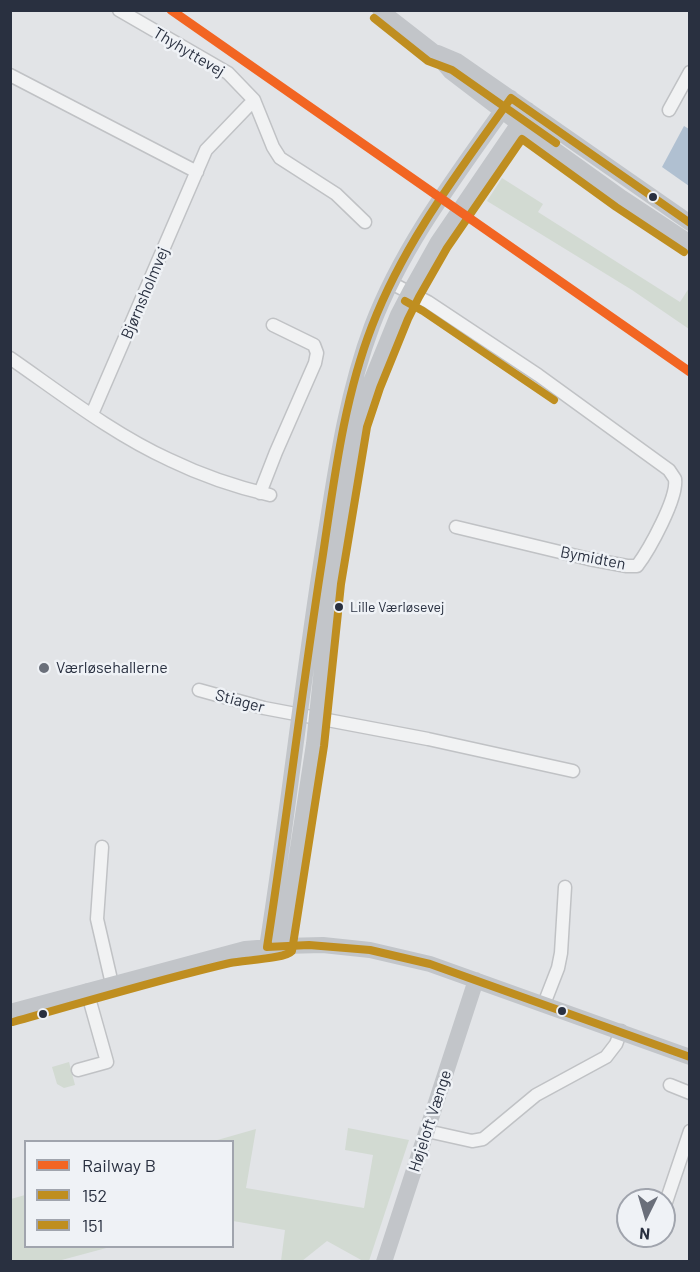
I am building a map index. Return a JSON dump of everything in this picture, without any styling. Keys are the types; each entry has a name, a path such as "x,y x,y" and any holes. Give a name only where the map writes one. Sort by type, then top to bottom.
{"street":[{"name":"Thyhyttevej","path":"119,10 228,73 254,100"},
{"path":"380,10 434,52 452,72 507,104 622,198 690,243"},
{"path":"669,110 690,72"},
{"path":"10,75 197,172"},
{"name":"Bjørnsholmvej","path":"92,414 206,150 254,100"},
{"path":"254,100 273,147 280,158 336,194 365,222"},
{"name":"Stiager","path":"275,946 288,810 310,636 330,505 354,383 372,327 391,283 437,205 507,104"},
{"path":"524,117 690,222"},
{"path":"275,946 307,789 331,583 357,425 370,384 398,315 410,292 438,242 524,117"},
{"path":"391,283 410,292"},
{"name":"Bymidten","path":"410,292 580,405 669,470 675,479 673,498 637,566 589,559 456,527"},
{"path":"10,358 92,414 169,460 205,475 265,494 276,452 315,363 317,353 314,345 273,325"},
{"name":"Stiager","path":"282,710 291,707 294,701 303,648 310,636"},
{"name":"Stiager","path":"199,690 264,708 300,714"},
{"path":"300,714 338,720 573,771"},
{"path":"307,789 316,780 322,733 326,725 338,720"},
{"path":"102,847 97,918 112,984"},
{"path":"544,1004 558,968 561,953 565,887"},
{"path":"10,1012 210,957 275,946 323,945 370,950 430,964 690,1057"},
{"name":"Højeloft Vænge","path":"384,1262 476,980"},
{"path":"78,1070 107,1062 87,991"},
{"path":"427,1131 472,1141 483,1139 536,1095 606,1057 616,1044 621,1031"},
{"path":"670,1085 690,1092"},
{"path":"671,1188 690,1131"}],"shaded area":[{"path":"502,178 543,204 538,212 680,302 689,288 689,329 632,290 487,201"},
{"path":"69,1062 75,1085 64,1088 57,1084 52,1067"},
{"path":"348,1128 409,1140 369,1261 363,1261 327,1241 302,1261 281,1261 285,1230 234,1221 234,1140 218,1140 256,1129 246,1188 364,1208 373,1155 345,1150"},
{"path":"24,1195 24,1248 106,1248 58,1261 11,1261 11,1199"}],"water":[{"path":"684,126 689,129 689,186 662,167"}],"rail line":[{"name":"B","path":"171,10 690,372"}],"transit line":[{"name":"151","path":"374,18 428,61 452,70 556,143"},
{"name":"152","path":"690,223 511,98 434,207 400,265 385,295 362,354 335,472 267,947 309,945 370,950 430,964 690,1057"},
{"name":"151","path":"13,1022 230,963 281,956 292,951 324,746 341,584 367,427 380,388 419,297 447,248 522,139 616,207 684,252"},
{"name":"151","path":"405,301 554,400"}],"place":[{"name":"Lille Værløsevej","path":"339,607"},
{"name":"Værløsehallerne","path":"44,668"}]}
